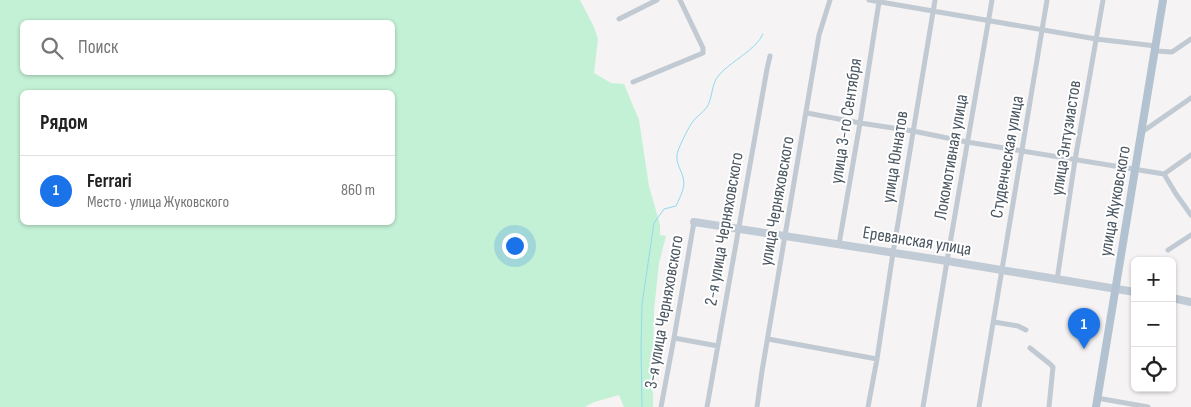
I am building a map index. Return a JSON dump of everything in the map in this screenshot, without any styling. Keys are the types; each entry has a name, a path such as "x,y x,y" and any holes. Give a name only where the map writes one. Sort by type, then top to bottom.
{"main road":[{"name":"улица Жуковского","path":"1096,407 1163,0"}],"street":[{"path":"619,19 657,0"},
{"path":"633,82 702,52 703,48 680,0"},
{"name":"улица Черняховского","path":"757,407 819,35 830,0"},
{"path":"869,0 1172,52 1191,39"},
{"name":"улица Юннатов","path":"868,407 935,0"},
{"name":"Локомотивная улица","path":"923,407 992,0"},
{"name":"Студенческая улица","path":"979,407 1047,0"},
{"name":"улица Энтузиастов","path":"1057,280 1103,0"},
{"name":"улица 3-го Сентября","path":"839,244 879,2"},
{"name":"2-я улица Черняховского","path":"707,407 770,56"},
{"path":"1142,132 1191,98"},
{"path":"806,112 967,142 1164,174 1191,155"},
{"path":"1164,174 1191,215"},
{"name":"Ереванская улица","path":"694,222 1131,291"},
{"name":"3-я улица Черняховского","path":"661,407 694,222"},
{"path":"1168,250 1191,235"},
{"path":"1176,299 1191,302"},
{"path":"994,322 1018,326 1026,330"},
{"path":"674,338 718,346"},
{"path":"768,339 877,360"},
{"path":"1030,348 1053,367 1049,407"},
{"path":"1097,398 1148,407"}],"green space":[{"path":"0,0 580,0 598,39 594,73 611,83 624,84 639,120 649,186 660,225 660,235 666,236 659,263 654,310 651,377 653,407 624,407 619,395 594,402 585,407 0,407"}],"waterway":[{"path":"642,407 642,304 654,223 664,209 676,206 683,188 684,181 677,161 677,152 691,124 707,107 716,79 724,70 755,45 763,34"}],"place":[{"name":"Ferrari","path":"1084,349"}]}
